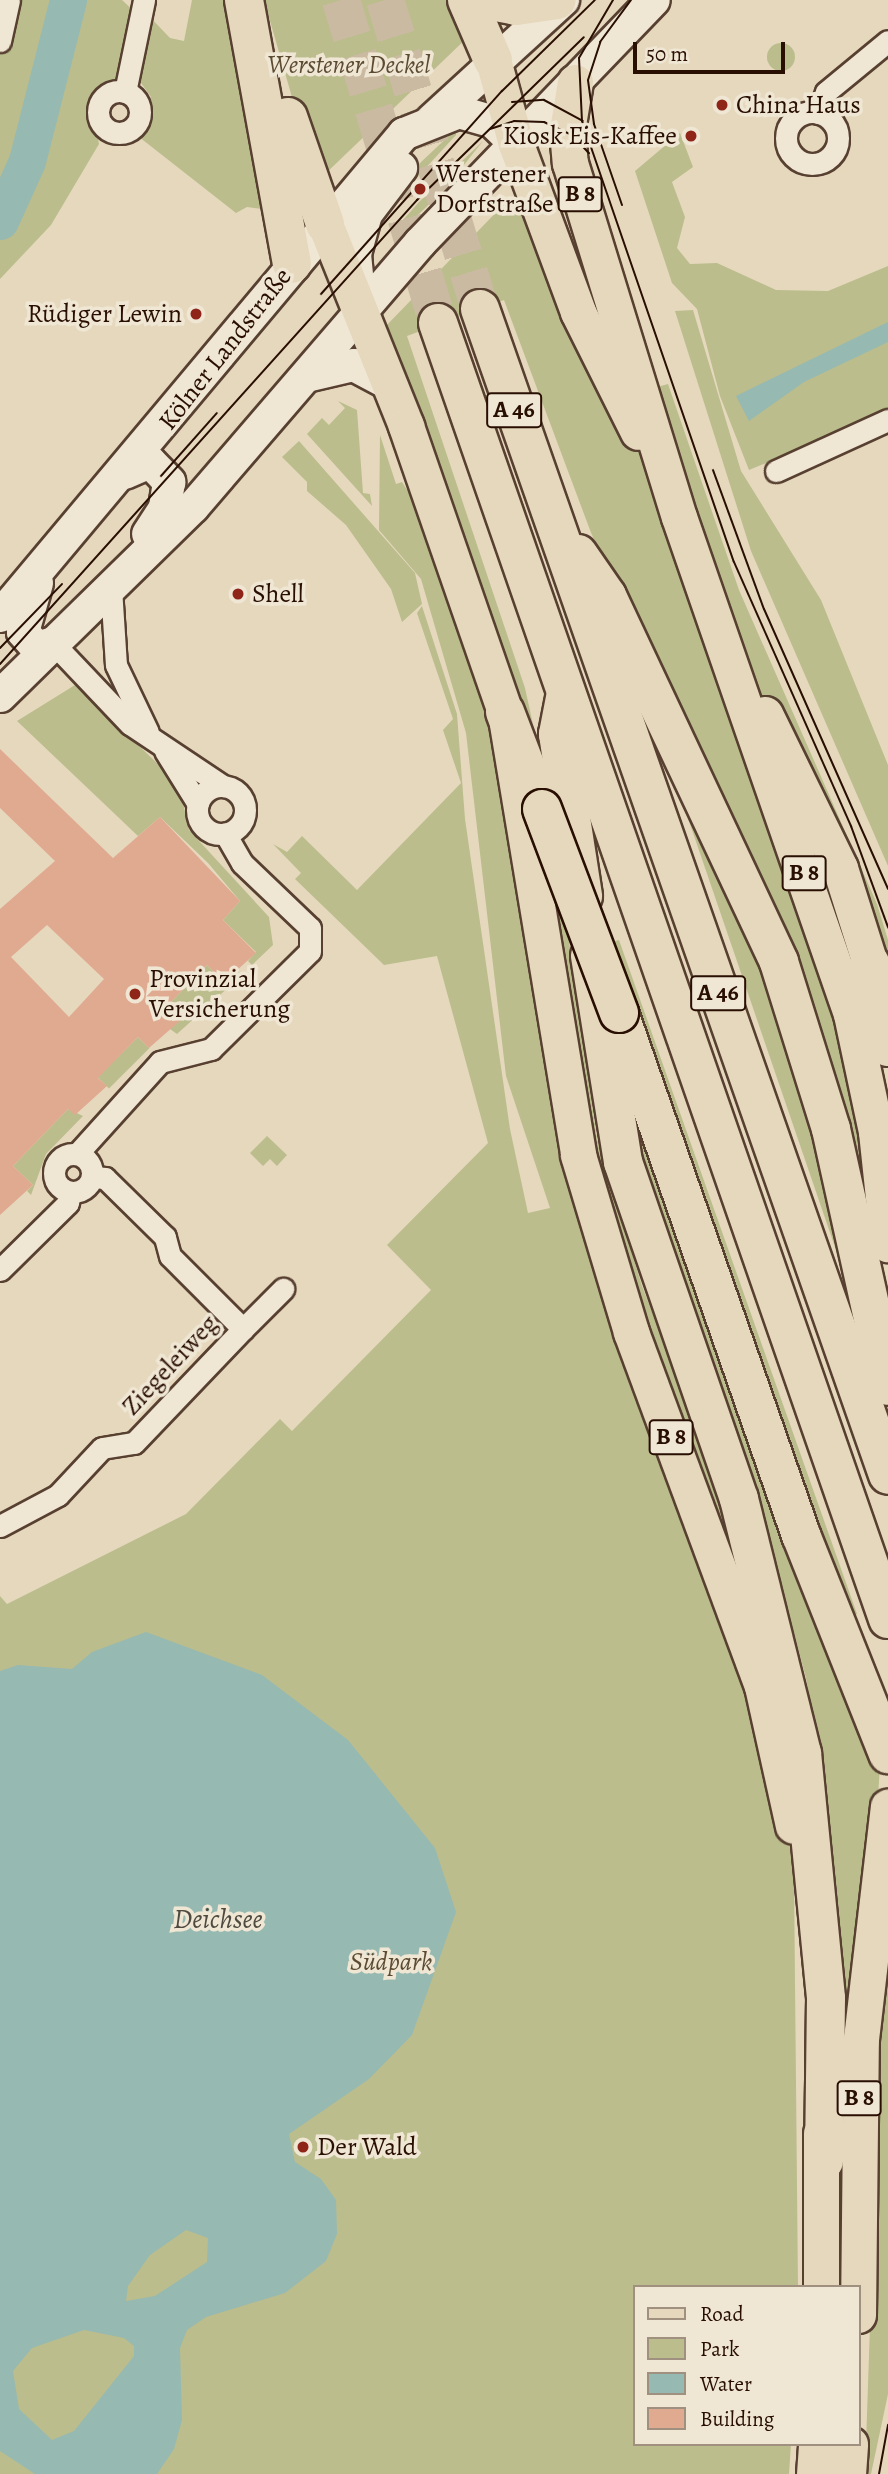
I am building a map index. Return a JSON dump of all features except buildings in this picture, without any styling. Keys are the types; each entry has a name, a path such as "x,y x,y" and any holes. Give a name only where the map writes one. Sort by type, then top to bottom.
{"highway":[{"path":"244,0 292,264"},
{"path":"257,0 291,130 325,224"},
{"path":"467,0 494,60"},
{"path":"486,0 516,6 557,0"},
{"name":"A 46","path":"480,309 548,511 888,1475"},
{"name":"A 46","path":"438,323 565,698 888,1619"},
{"name":"A 46","path":"548,511 607,596 763,921 831,1129 888,1385"},
{"path":"565,698 558,734 561,772 623,1162 739,1499 802,1753 826,1998 824,2161"},
{"path":"505,712 619,1013 810,1560 888,1754"},
{"path":"870,963 888,1047"}],"main road":[{"name":"Kölner Landstraße","path":"364,313 355,254 373,200 418,149 430,122 494,60 563,0"},
{"path":"0,696 149,550 312,374 420,243 654,0"},
{"path":"494,60 516,144"},
{"name":"B 8","path":"575,82 567,131 570,163 678,517 736,670 743,708 851,1014 876,1132 888,1244"},
{"name":"Kölner Landstraße","path":"0,616 125,473 292,264 404,134 430,122 469,113 493,122 516,144"},
{"name":"B 8","path":"516,144 594,351 678,517"},
{"path":"325,224 355,254 397,252 420,243"},
{"name":"B 8","path":"325,224 364,313 505,712 578,1154 631,1332 762,1686 790,1803 824,2161 821,2285"},
{"path":"312,374 354,365 389,384"},
{"name":"Kölner Landstraße","path":"125,473 150,462 169,482 165,508 148,528 149,550"},
{"name":"Kölner Landstraße","path":"38,575 23,632 37,648 53,643"},
{"path":"736,670 762,706 822,829 870,963"},
{"name":"B 8","path":"858,2285 861,2039 888,1807"},
{"path":"814,2474 816,2446"},
{"path":"848,2474 850,2446"}],"street":[{"path":"0,41 9,0"},
{"path":"125,92 144,0"},
{"path":"818,113 826,92 888,41"},
{"path":"776,471 888,420"},
{"path":"77,1154 90,1162 93,1177 85,1189 70,1192 57,1184 54,1170 62,1157 77,1154 160,1062 211,1049 312,946 305,921 243,863 225,834 203,826 198,804 155,739 116,665 111,588"},
{"path":"53,643 130,724 223,786 239,793 246,812 241,824 225,834"},
{"path":"198,804 210,788 223,786"},
{"name":"Ziegeleiweg","path":"93,1177 106,1178 165,1237 170,1256 243,1329"},
{"path":"0,1270 68,1203 70,1192"},
{"name":"Ziegeleiweg","path":"0,1526 58,1495 102,1448 134,1443 283,1289"}],"green space":[{"path":"12,0 122,0 136,13 124,75 93,110 99,144 51,225 0,279 0,48"},
{"path":"192,0 238,0 271,210 247,207 236,213 134,133 151,97 134,73 148,15 170,38 184,41"},
{"name":"Werstener Deckel","path":"264,0 455,0 470,35 323,176 300,125"},
{"path":"781,43 791,47 795,57 791,67 781,71 771,67 767,57 771,47"},
{"path":"456,129 456,135 387,210 401,181"},
{"path":"680,133 693,167 672,182 685,217 677,248 690,264 717,263 776,290 828,291 888,266 888,413 749,470 720,396 697,309 672,283 635,171"},
{"path":"483,141 444,190 398,234 394,230 419,202"},
{"path":"511,197 521,197 637,437 847,1025 865,1196 590,530 504,300 407,336 525,688 534,729 527,736 384,328"},
{"path":"693,310 741,471 821,600 888,765 888,866 751,551 675,311"},
{"path":"668,384 739,590 877,904 888,940 888,1009 723,611 657,387"},
{"path":"338,401 357,410 363,493 370,494 372,506 307,434 322,418 329,425 345,408"},
{"name":"Südpark","path":"380,435 396,484 402,482 427,521 497,742 662,1439 784,1805 794,1878 798,2285 632,2285 632,2446 791,2446 789,2474 0,2474 0,1596 7,1604 186,1514 280,1419 292,1431 431,1290 387,1245 488,1143 437,956 384,965 295,879 301,873 273,844 287,852 302,836 357,890 461,783 443,730 453,719 417,613 422,606 457,714 465,819 510,1129 528,1213 550,1208 506,1076 466,733 421,579 379,530"},
{"path":"299,441 415,573 422,604 402,622 391,589 346,525 307,491 307,482 282,457"},
{"path":"75,685 179,784 189,830 269,917 273,945 252,965 248,961 256,952 223,920 240,901 208,863 160,817 138,836 17,721"},
{"path":"679,792 748,917 845,1232 838,1256"},
{"path":"542,836 564,905 597,1139 642,1286 706,1453 751,1612 604,1212"},
{"path":"619,940 857,1614 840,1620 608,943"},
{"path":"207,965 224,982 237,970 242,975 177,1034 170,1029 181,1019 167,1006"},
{"path":"138,1037 149,1048 109,1089 98,1077"},
{"path":"626,1072 880,1766 845,2285 834,2285 816,1737 806,1678 759,1502 639,1153"},
{"path":"68,1109 83,1116 46,1154 31,1195 27,1191 33,1185 13,1166"},
{"path":"267,1136 287,1155 277,1166 270,1159 263,1166 250,1153"},
{"path":"888,1975 888,2394 871,2474 865,2474 879,2059"}],"water":[{"path":"888,322 888,342 804,382 749,421 736,396"},
{"name":"Deichsee","path":"146,1632 262,1675 348,1740 435,1848 456,1912 412,2035 369,2079 289,2134 295,2162 321,2179 336,2200 337,2234 326,2261 285,2293 206,2317 187,2330 180,2348 182,2420 174,2449 157,2474 35,2474 0,2451 0,1671 18,1665 72,1669 92,1652","holes":["186,2230 208,2238 207,2262 155,2296 126,2301 128,2286 150,2255","84,2330 124,2338 134,2346 134,2356 74,2431 52,2440 19,2409 13,2371 32,2348"]}],"waterway":[{"path":"0,221 27,161 68,0"}],"tunnel":[{"path":"341,0 438,323"},
{"path":"385,0 480,309"}],"tram line":[{"path":"321,294 502,91 595,0"},
{"path":"613,0 579,58 582,121 734,562 851,826 888,927"},
{"path":"622,205 594,124 588,80 600,42 631,0"},
{"path":"0,664 417,200 584,37"},
{"path":"512,102 544,100 583,121"},
{"path":"490,129 514,121 544,122 572,135 589,153"},
{"path":"161,476 217,413"},
{"path":"713,470 764,609 888,889"},
{"path":"0,648 62,584"},
{"path":"879,2474 888,2425"}],"place":[{"name":"China Haus","path":"722,105"},
{"name":"Kiosk Eis-Kaffee","path":"691,136"},
{"name":"Werstener Dorfstraße","path":"420,189"},
{"name":"Rüdiger Lewin","path":"196,314"},
{"name":"Shell","path":"238,594"},
{"name":"Provinzial Versicherung","path":"135,994"},
{"name":"Der Wald","path":"303,2147"}]}
